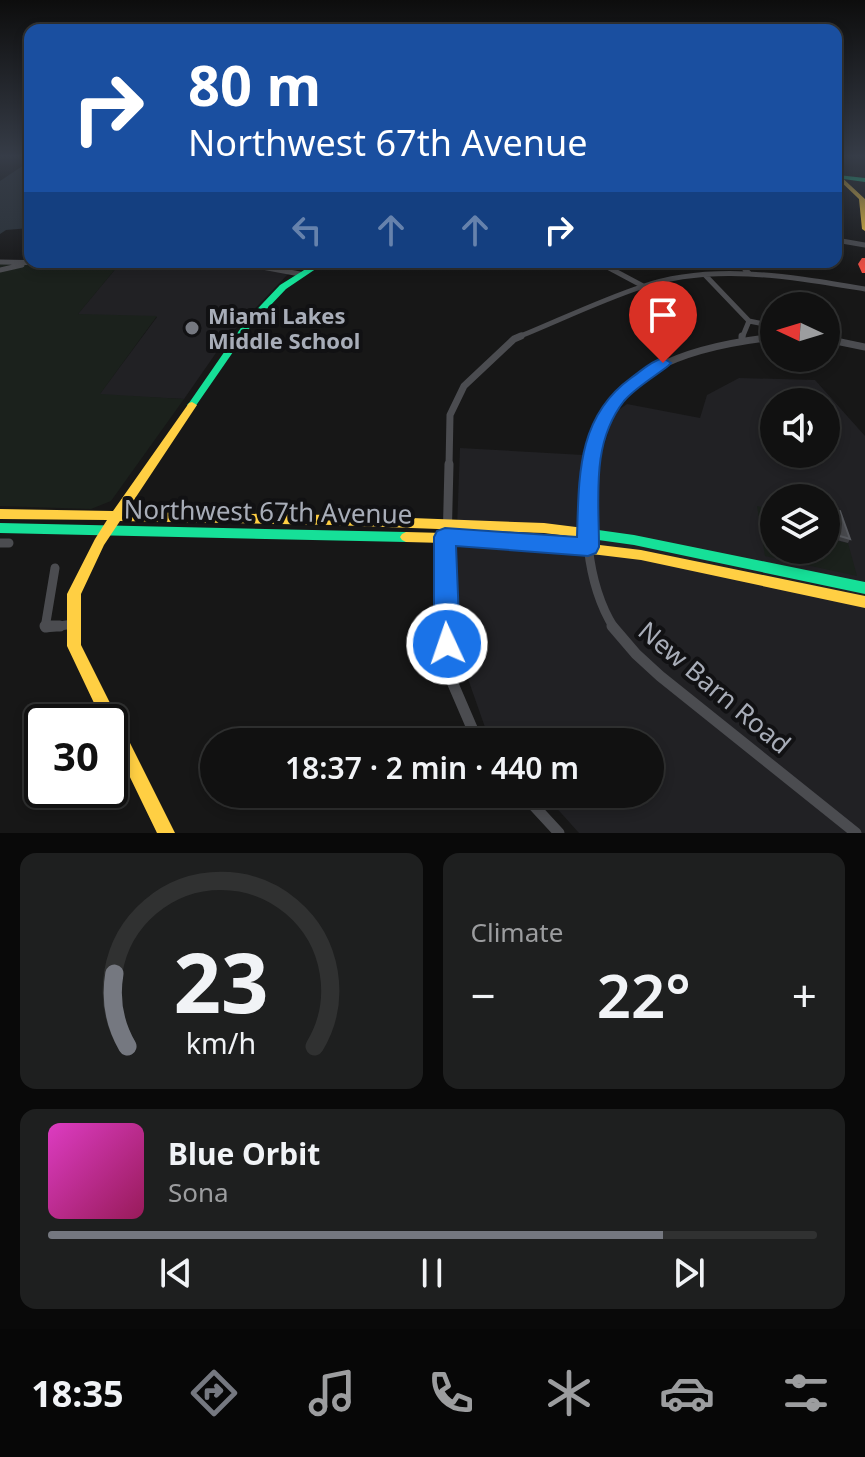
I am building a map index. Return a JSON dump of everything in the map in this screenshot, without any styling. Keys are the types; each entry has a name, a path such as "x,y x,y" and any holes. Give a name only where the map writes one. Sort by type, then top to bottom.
{"main road":[{"path":"859,196 862,199 865,229"},
{"path":"865,260 862,264 865,271"},
{"path":"166,833 74,646 74,594 84,568 109,529 248,324 300,274 311,268"},
{"name":"Northwest 67th Avenue","path":"0,514 445,523 588,533 699,552 865,588"},
{"name":"Northwest 67th Avenue","path":"0,528 445,537 588,547 692,565 865,602"}],"street":[{"path":"842,241 865,245"},
{"path":"0,262 24,264"},
{"path":"0,270 24,264"},
{"path":"267,268 300,274"},
{"path":"609,268 643,286"},
{"path":"744,268 750,274"},
{"path":"472,728 450,677 445,626 445,523 450,415 464,386 514,339 555,319 643,286 705,275 750,274 865,289"},
{"path":"705,275 749,321 760,323"},
{"path":"742,341 743,330 749,321"},
{"name":"New Barn Road","path":"760,339 704,348 663,363 636,380 608,409 596,433 590,456 588,547 591,579 600,605 614,629 635,653 856,833"},
{"path":"840,342 865,347"},
{"path":"55,568 45,628 73,624"},
{"path":"536,808 559,833"}],"shaded area":[{"path":"0,196 24,196 24,228 6,230 0,234"},
{"path":"0,264 24,265 24,268 116,268 78,314 157,316 100,394 184,399 111,501 91,509 0,506"},
{"name":"Miami Lakes Middle School","path":"116,268 268,269 288,274 225,340 184,399 99,395 157,317 77,315"},
{"path":"739,378 815,380 822,388 760,388 760,468 840,468 840,408 865,436 865,833 579,833 557,808 664,808 664,728 485,728 453,636 460,448 601,456 614,413 627,404 700,418 707,395"},
{"path":"840,542 848,543 857,576 802,564 840,564"}],"building":[{"path":"840,511 850,539 840,536"}],"traffic: fast":[{"path":"192,405 248,324 283,287 313,268"},
{"path":"0,528 406,537"},
{"path":"584,533 634,540 865,588"}],"traffic: slow":[{"path":"859,196 862,199 865,229"},
{"path":"166,833 74,646 74,594 99,542 192,405"},
{"path":"0,514 333,520 544,528 584,533"},
{"path":"406,537 517,540 641,555 865,602"}],"traffic: jam":[{"path":"865,260 862,264 865,271"}],"place":[{"name":"Miami Lakes Middle School","path":"192,328"}],"route":[{"path":"447,644 445,537 588,547 589,464 599,426 619,395 663,363"}]}
